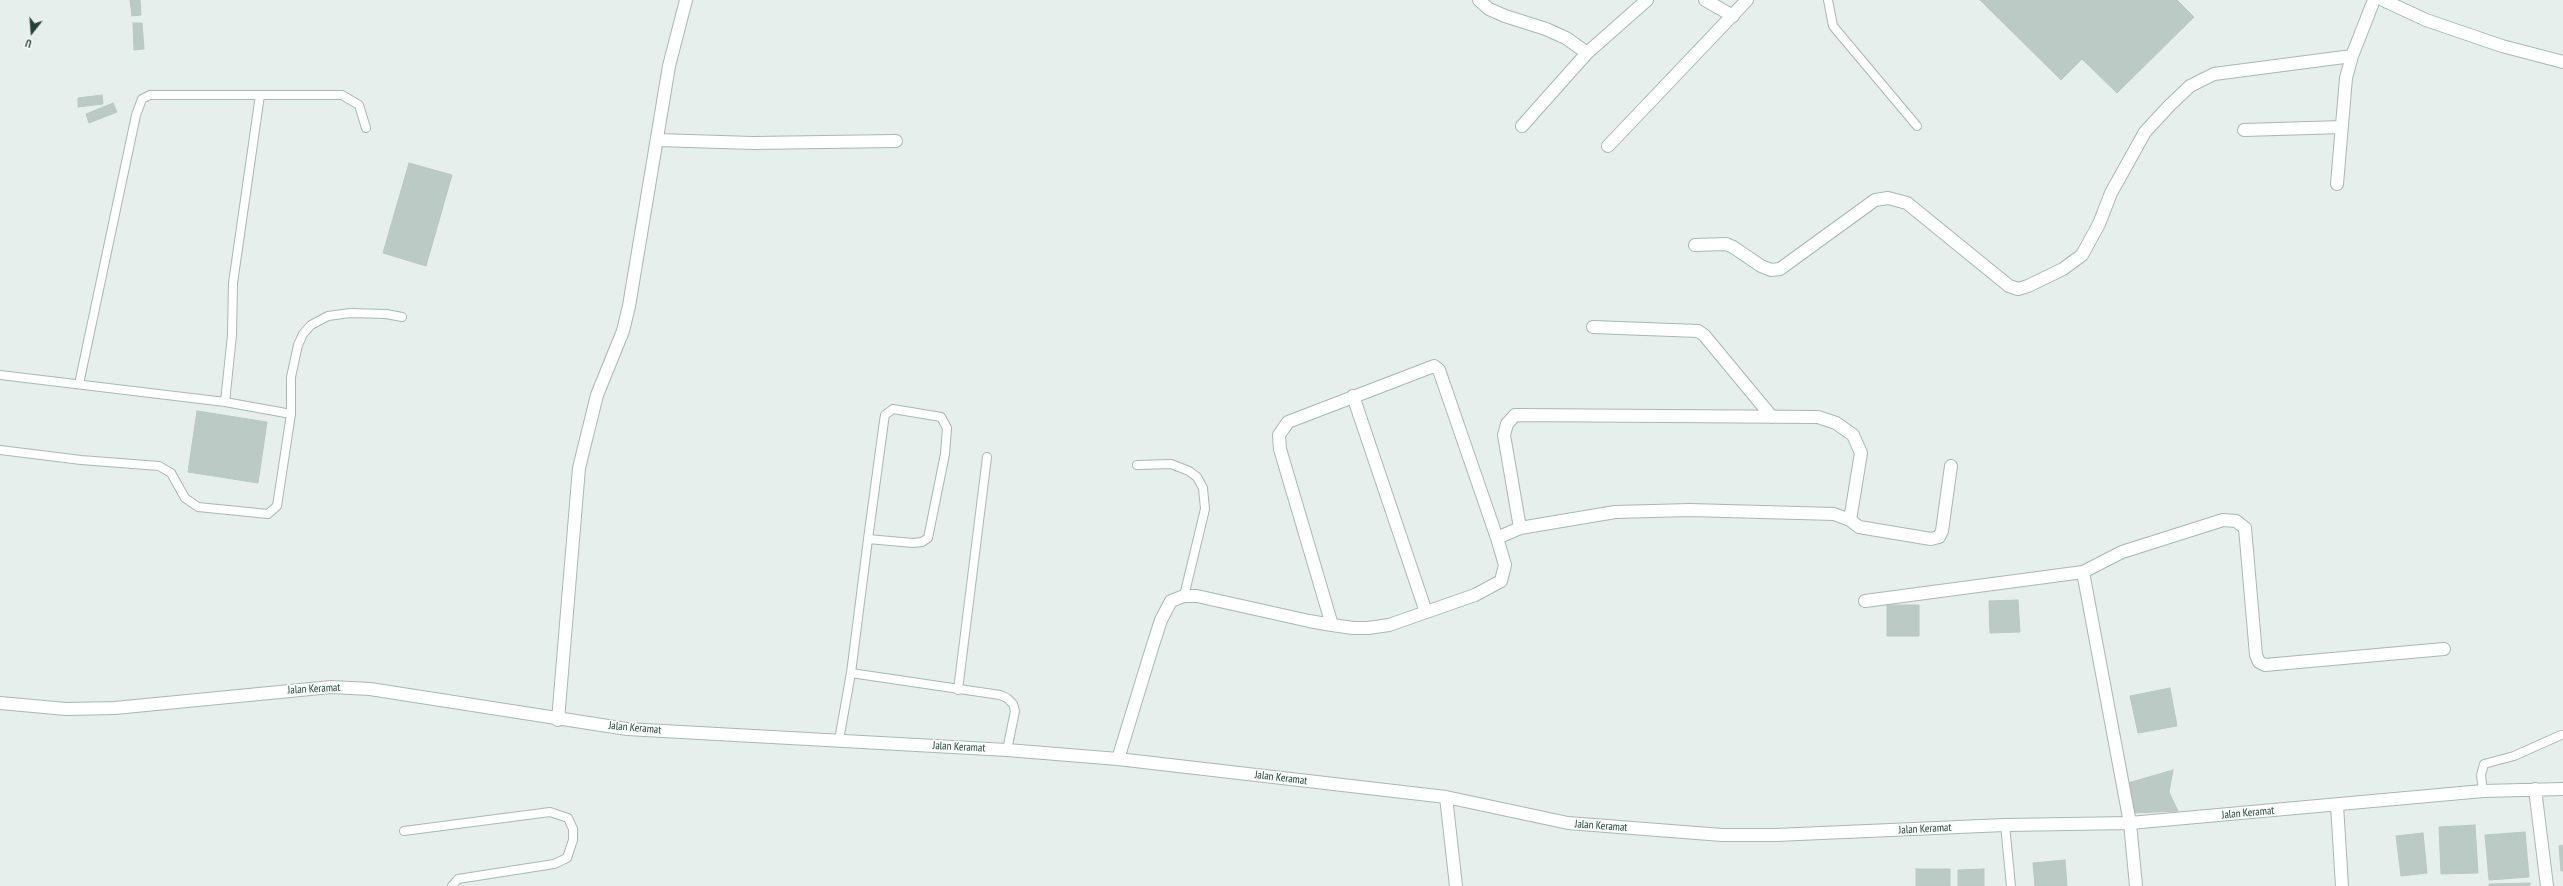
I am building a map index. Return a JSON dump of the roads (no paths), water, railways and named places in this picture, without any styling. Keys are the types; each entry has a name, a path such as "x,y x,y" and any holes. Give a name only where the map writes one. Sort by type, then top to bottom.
{"street":[{"path":"558,720 579,468 597,395 623,331 629,306 669,66 686,0"},
{"path":"1479,0 1489,8 1505,16 1546,29 1566,38 1587,53"},
{"path":"1522,126 1587,53 1647,0"},
{"path":"1706,0 1733,16"},
{"path":"1608,146 1747,0"},
{"path":"2337,184 2346,78 2352,56 2374,0"},
{"path":"2383,0 2426,20 2502,46 2563,62"},
{"path":"1695,245 1726,244 1761,266 1771,270 1780,269 1875,200 1888,198 1907,203 2009,286 2018,289 2028,286 2063,269 2082,255 2096,230 2110,193 2145,132 2168,106 2190,86 2214,74 2352,56"},
{"path":"2244,130 2342,127"},
{"path":"657,140 753,143 896,141"},
{"path":"1593,327 1698,331 1704,335 1772,417"},
{"path":"1118,760 1161,620 1171,602 1184,596 1197,596 1332,625 1368,628 1389,626 1475,595 1501,581 1505,565 1497,538 1439,370 1436,367 1430,366 1288,422 1282,429 1278,442 1332,625"},
{"path":"1353,396 1426,612"},
{"path":"1520,528 1504,435 1506,424 1515,415 1818,417 1836,424 1852,435 1861,453 1850,520"},
{"path":"1497,538 1520,528 1615,512 1690,510 1834,514 1850,520 1859,527 1931,538 1938,537 1942,531 1951,466"},
{"path":"1865,601 2083,572 2122,552 2223,520 2236,521 2245,528 2256,655 2259,662 2266,665 2444,649"},
{"path":"2083,572 2130,822 2136,886"},
{"name":"Jalan Keramat","path":"0,703 66,709 115,708 330,687 370,689 558,720 627,729 1007,750 1118,760 1446,797 1568,823 1722,835 1776,835 2005,825 2130,822 2483,791 2563,789"},
{"path":"2535,789 2547,886"},
{"path":"1446,797 1456,886"},
{"path":"2337,805 2342,886"}],"lane":[{"path":"1828,0 1833,26 1916,126"},
{"path":"79,384 136,115 142,99 150,95 342,95 359,105 366,128"},
{"path":"225,402 232,335 233,283 260,95"},
{"path":"0,450 81,460 159,466 171,473 190,503 198,507 262,515 274,511 277,506 291,414 291,377 298,345 311,325 328,316 350,313 386,314 402,317"},
{"path":"0,375 225,402 291,414"},
{"path":"839,740 851,674 868,539 885,415 893,409 940,417 947,428 945,454 928,538 922,542 913,543 868,539"},
{"path":"958,690 987,457"},
{"path":"1137,465 1171,464 1189,471 1197,477 1203,488 1205,509 1184,596"},
{"path":"851,674 1000,695 1013,704 1015,711 1007,750"},
{"path":"2483,791 2481,775 2484,764 2514,756 2561,734"},
{"path":"404,831 550,812 568,818 574,829 573,840 566,858 554,864 458,879 452,886"},
{"path":"2005,825 2011,886"}]}
